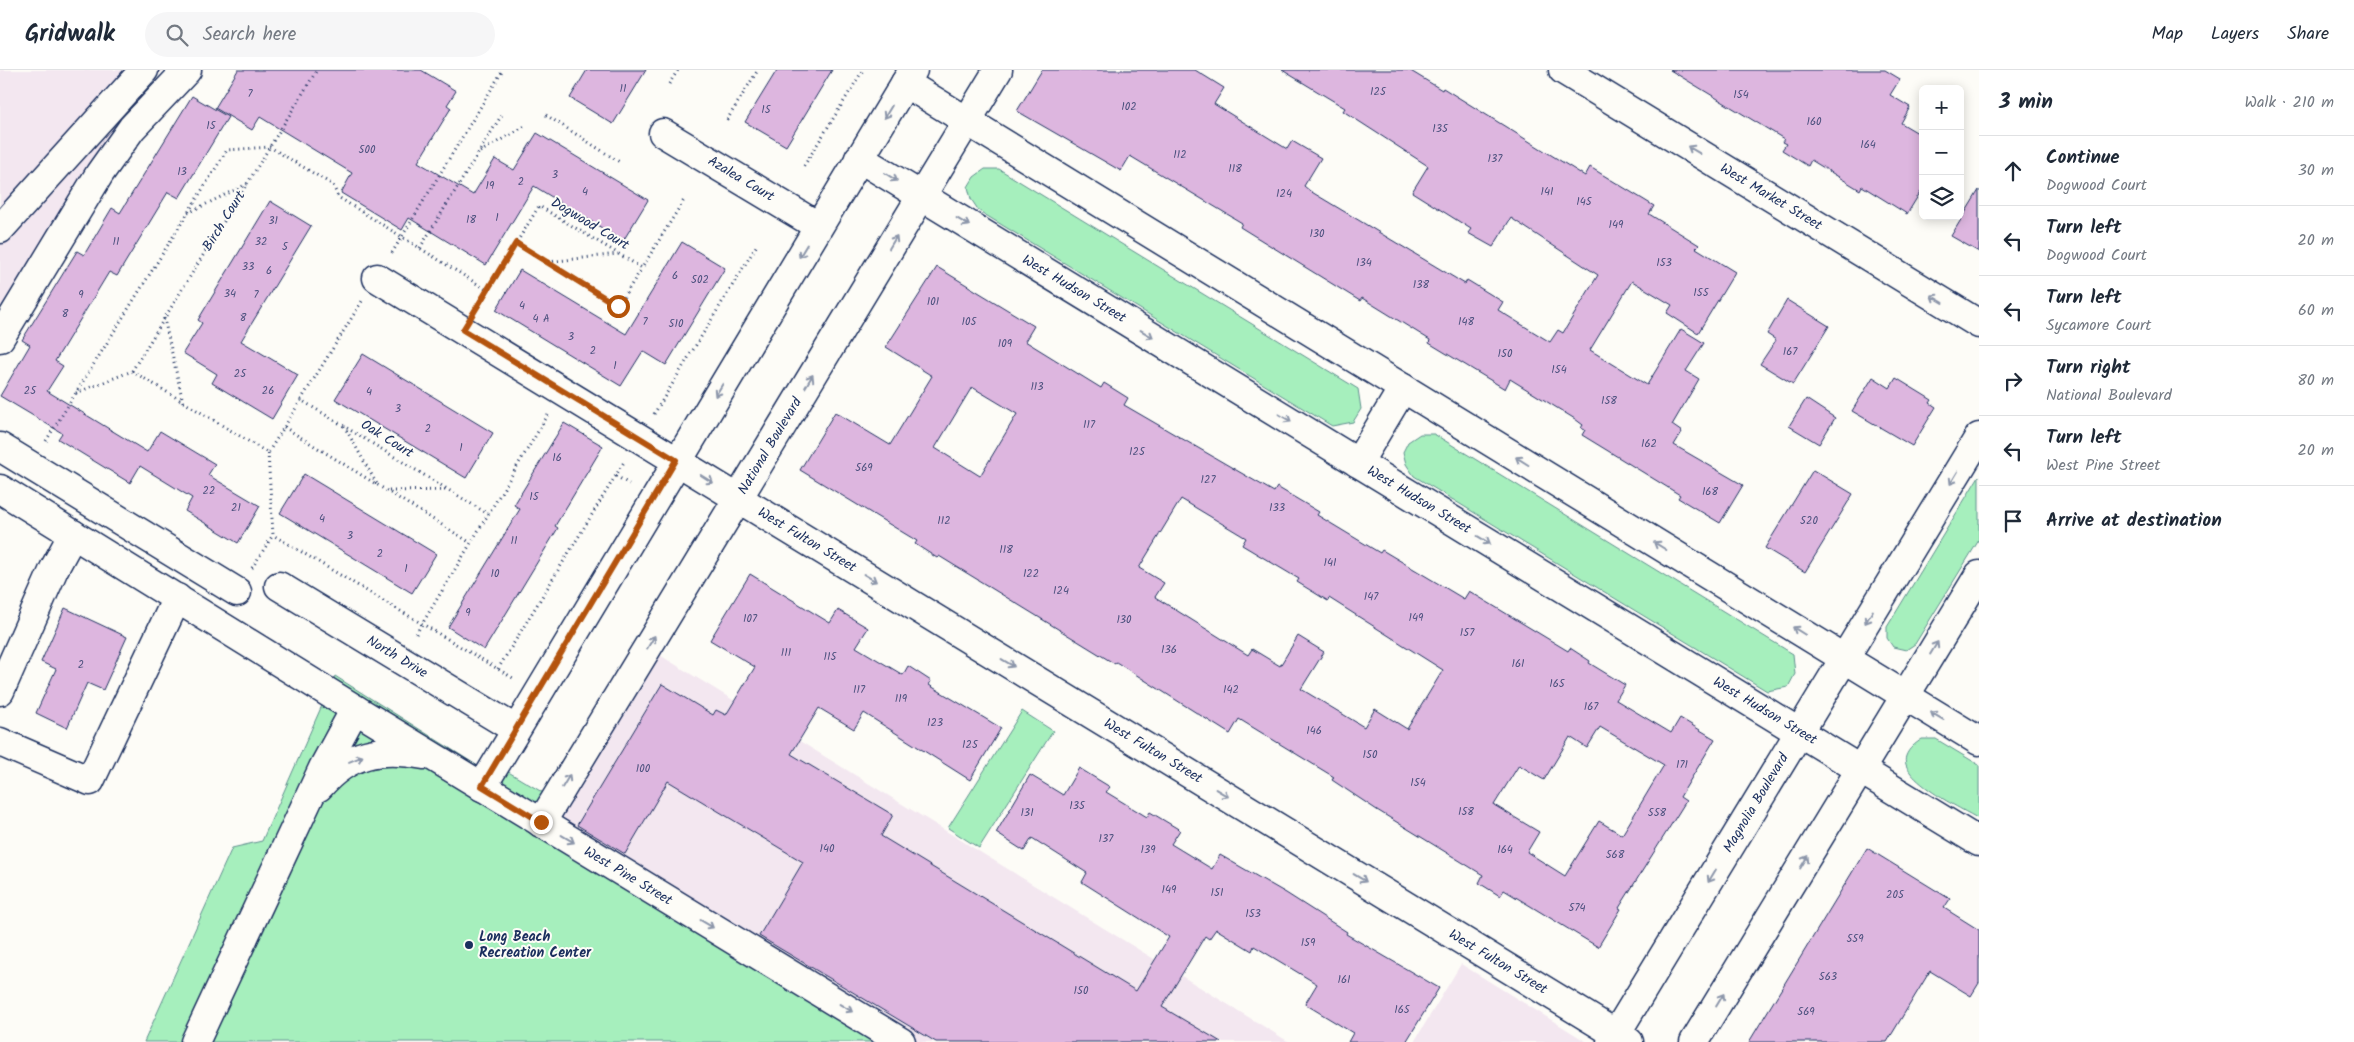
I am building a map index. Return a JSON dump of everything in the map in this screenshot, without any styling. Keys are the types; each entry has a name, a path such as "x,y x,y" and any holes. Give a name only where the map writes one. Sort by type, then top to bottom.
{"street":[{"path":"0,229 144,70"},
{"path":"0,338 100,173 132,128 187,70"},
{"name":"National Boulevard","path":"541,822 998,70"},
{"name":"West Market Street","path":"1563,70 1979,324"},
{"path":"482,786 676,460 909,76 967,121 1979,742"},
{"name":"Azalea Court","path":"663,132 818,226"},
{"name":"West Hudson Street","path":"860,158 1979,842"},
{"name":"West Fulton Street","path":"377,278 1619,1039"},
{"path":"1358,463 1403,388"},
{"name":"Magnolia Boulevard","path":"1619,1039 1799,732 1979,437"},
{"path":"0,447 237,592"},
{"name":"West Pine Street","path":"0,490 434,758 901,1042"},
{"path":"0,691 54,569 73,534"},
{"path":"1694,1042 1979,575"},
{"name":"North Drive","path":"279,586 516,729"},
{"path":"0,742 90,781 176,598"},
{"path":"196,1042 332,749 355,709"},
{"path":"307,802 329,776 352,759 379,751 404,752 434,758"}],"path":[{"name":"Birch Court","path":"132,371 317,70"},
{"path":"237,592 273,535 268,453 503,70"},
{"path":"669,84 678,70"},
{"path":"727,120 758,70"},
{"path":"804,166 863,70"},
{"path":"420,248 503,113"},
{"path":"546,115 621,162"},
{"path":"479,152 524,126"},
{"path":"31,466 226,150 270,147 333,185 338,197 487,290"},
{"path":"186,214 247,183"},
{"path":"516,243 618,306 684,200"},
{"name":"Dogwood Court","path":"463,330 539,206 642,268"},
{"path":"651,418 757,245"},
{"path":"548,262 618,254"},
{"path":"164,318 183,402"},
{"path":"75,393 132,371 268,453"},
{"path":"401,659 563,391"},
{"name":"Oak Court","path":"301,400 488,514"},
{"path":"343,426 378,486"},
{"path":"284,428 471,543"},
{"path":"498,669 624,461"},
{"path":"616,476 636,488"},
{"path":"387,491 448,490"},
{"path":"273,535 538,692"}],"shaded area":[{"path":"0,70 163,70 136,96 0,319"},
{"path":"650,649 1289,1042 908,1042 545,821"},
{"path":"1461,964 1587,1042 1414,1042"}],"green space":[{"path":"985,169 999,169 1358,389 1361,409 1353,422 1332,426 979,211 971,199 968,187 974,177"},
{"path":"1420,434 1434,434 1793,654 1795,674 1788,687 1767,691 1414,476 1406,464 1403,452 1408,442"},
{"path":"1979,476 1979,540 1915,644 1906,650 1893,647 1887,638 1887,627"},
{"name":"Long Beach Recreation Center","path":"335,676 489,773 495,764 557,801 545,821 908,1042 144,1042 232,848 262,841"},
{"path":"1022,711 1053,731 979,848 948,828"},
{"path":"1922,739 1936,739 1979,765 1979,819 1946,801 1912,774 1906,765 1906,756 1911,748"}],"building":[{"path":"238,70 421,70 456,91 447,105 451,108 418,162 473,195 495,159 514,170 537,133 648,200 623,241 534,186 486,265 409,218 402,230 341,193 352,173 260,117 252,130 215,108"},
{"path":"587,70 646,70 613,124 570,98"},
{"path":"777,70 832,70 786,146 745,122"},
{"path":"1042,70 1195,70 1224,88 1214,104 1287,149 1292,141 1321,158 1304,186 1310,191 1465,284 1467,280 1503,302 1498,310 1550,342 1558,330 1563,333 1598,275 1511,218 1493,247 1468,233 1471,229 1412,192 1428,166 1343,111 1345,108 1282,70 1409,70 1442,90 1443,88 1585,176 1590,167 1654,206 1649,214 1699,245 1696,248 1735,272 1698,333 1667,313 1672,305 1632,281 1590,350 1647,385 1681,329 1704,343 1686,371 1699,379 1672,425 1682,432 1674,445 1743,485 1720,523 1678,498 1680,495 1582,435 1585,430 1581,428 1583,425 1575,419 1510,379 1505,389 1429,343 1430,340 1362,298 1360,301 1240,227 1242,223 1130,156 1121,171 1017,111"},
{"path":"1670,70 1885,70 1900,79 1890,95 1910,107 1901,123 1919,134 1919,194 1907,214 1862,186 1860,190 1811,160 1808,166 1782,150 1786,144 1782,142 1784,139"},
{"path":"192,96 228,117 179,198 168,192 117,276 109,272 55,361 63,366 47,391 147,452 160,431 215,464 208,475 260,506 238,543 185,511 192,498 140,466 130,483 58,439 62,433 0,396 30,345 22,340 77,251 84,255 112,208 120,213"},
{"path":"1979,190 1979,252 1951,236 1961,220 1964,220 1964,215"},
{"path":"270,201 311,226 241,341 298,375 272,419 212,383 217,374 183,353 202,323 198,320"},
{"path":"682,242 725,268 666,365 643,351 621,386 496,310 520,270 626,334"},
{"path":"937,267 1034,326 1025,341 1101,388 1104,383 1128,398 1124,405 1274,492 1277,487 1319,512 1317,515 1380,553 1382,550 1464,599 1469,591 1568,651 1570,648 1590,661 1589,663 1625,685 1616,700 1671,733 1680,718 1715,739 1680,797 1686,801 1619,908 1621,909 1598,947 1504,890 1500,896 1479,883 1483,875 1377,810 1332,780 1334,777 1239,719 1230,734 1116,662 1115,664 939,556 937,558 915,544 917,541 800,470 835,412 890,445 932,376 886,347","holes":["972,387 1017,414 980,476 935,448","1181,499 1246,538 1242,545 1299,579 1297,582 1328,601 1329,598 1443,670 1407,729 1375,709 1364,727 1301,689 1324,652 1298,636 1280,666 1252,649 1248,655 1155,597 1164,583 1139,568","1600,727 1664,765 1622,835 1599,821 1565,876 1527,852 1539,832 1494,805 1519,765 1544,780 1570,737 1587,748"]},
{"path":"1787,300 1829,326 1793,384 1760,364 1776,340 1767,334"},
{"path":"363,354 493,433 466,478 335,399"},
{"path":"1873,377 1890,388 1896,378 1932,400 1930,403 1936,407 1912,446 1852,411"},
{"path":"1806,399 1835,418 1819,444 1789,426"},
{"path":"564,423 603,446 555,526 558,528 484,650 448,627 520,509 514,505"},
{"path":"1813,470 1853,494 1805,572 1765,548"},
{"path":"304,474 436,554 412,593 280,513"},
{"path":"750,574 830,623 838,610 868,628 856,647 903,675 908,666 931,681 929,685 1001,728 970,780 864,713 854,729 819,708 791,754 893,815 881,836 1136,991 1169,937 1082,882 1087,873 1032,838 1024,851 996,833 1030,775 1063,795 1079,768 1110,787 1106,792 1147,817 1150,812 1180,830 1171,844 1212,869 1220,855 1286,893 1347,932 1346,934 1439,988 1406,1042 1348,1042 1353,1033 1305,1004 1317,984 1254,946 1252,951 1216,929 1209,939 1205,936 1162,1007 1221,1042 936,1042 759,936 803,862 668,781 625,854 577,825 662,684 713,715 716,710 726,715 755,667 710,640"},
{"path":"65,608 127,637 103,690 87,683 67,728 36,713 56,669 41,662"},
{"path":"1867,848 1950,899 1944,908 1979,930 1979,983 1971,996 1930,971 1887,1042 1749,1042"}],"place":[{"name":"Long Beach Recreation Center","path":"469,945"}],"route":[{"path":"541,822 482,786 676,460 463,330 516,243 618,306"}]}
